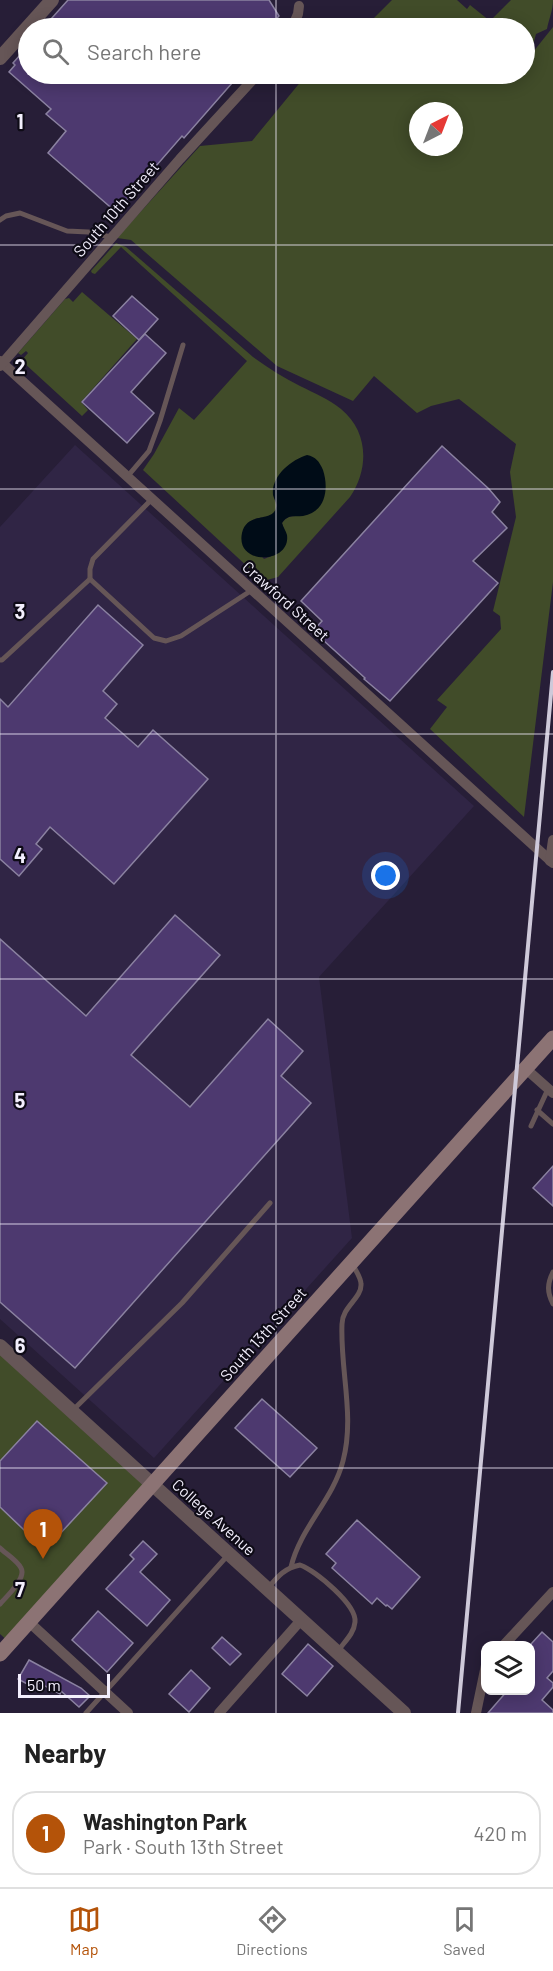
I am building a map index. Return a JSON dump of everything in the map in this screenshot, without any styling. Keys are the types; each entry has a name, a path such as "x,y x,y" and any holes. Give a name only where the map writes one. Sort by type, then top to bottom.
{"main road":[{"name":"South 13th Street","path":"3,1643 29,1622 553,1038"}],"street":[{"path":"36,18 52,0"},
{"path":"296,18 299,6"},
{"path":"0,58 18,38"},
{"name":"South 10th Street","path":"1,363 249,84"},
{"name":"Crawford Street","path":"1,363 551,862"},
{"path":"551,862 553,840"},
{"path":"526,1069 551,1091"},
{"name":"College Avenue","path":"0,1346 404,1713"},
{"path":"508,1641 552,1594"},
{"path":"219,1713 302,1619"},
{"path":"29,1622 128,1713"},
{"path":"476,1713 481,1689"}],"lane":[{"path":"0,220 20,213 67,231 88,232 111,237"},
{"path":"127,477 149,451 183,345"},
{"path":"152,499 93,560 90,579 154,638 165,641 181,636 252,591"},
{"path":"0,660 90,579"},
{"path":"531,1126 537,1110 551,1091"},
{"path":"537,1110 553,1124"},
{"path":"72,1411 182,1303 270,1203"},
{"path":"291,1567 294,1554 336,1481 343,1463 348,1422 342,1322 350,1304 359,1293 361,1283 352,1263"},
{"path":"553,1272 548,1281 547,1292 553,1304"},
{"path":"0,1548 21,1568 23,1573 21,1580 0,1604"},
{"path":"86,1713 229,1553"},
{"path":"268,1588 281,1573 300,1565 321,1578 355,1615 353,1631 337,1651"}],"shaded area":[{"path":"75,445 474,806 319,977 352,1238 154,1458 0,1319 0,527"},
{"path":"307,455 317,460 325,477 324,498 321,504 311,514 289,517 284,520 282,523 287,535 286,545 281,552 273,556 254,556 242,544 242,533 245,526 254,519 274,512 277,505 273,495 275,481 289,465"}],"green space":[{"path":"392,0 457,0 467,9 470,5 486,18 374,18"},
{"path":"511,0 553,0 547,29 536,34 535,38 535,18 493,18"},
{"path":"553,27 553,582 524,817 430,729 447,707 437,700 501,629 500,616 493,611 516,517 510,472 516,444 459,399 431,406 417,413 374,376 353,401 277,366 131,240 117,238 200,146 252,141 299,84 535,84 535,50"},
{"path":"116,243 126,247 253,357 282,376 336,405 350,418 357,429 363,451 363,463 356,486 350,497 278,577 263,581 143,470 179,408 194,420 247,361 121,247 95,274 91,271","holes":["285,469 303,516 291,516 284,520 282,523 284,546 277,553 264,559 242,535 254,519 267,517 276,511 274,489"]},
{"path":"82,292 137,339 81,402 88,410 82,416 23,362 22,360 28,353 26,351 21,355 18,353 65,299 69,298 73,302"},
{"path":"0,1346 153,1484 10,1643 0,1634"}],"building":[{"path":"68,0 269,0 279,16 277,18 52,18"},
{"path":"18,57 18,80 9,72 15,65 13,63"},
{"path":"23,84 231,84 184,138 182,136 116,212 48,153 66,131 46,114 51,109"},
{"path":"132,296 158,319 139,340 113,316"},
{"path":"145,334 166,353 131,392 154,413 127,443 82,402"},
{"path":"442,446 500,502 492,512 507,528 473,561 498,583 390,701 313,631 322,621 301,601"},
{"path":"98,605 143,645 103,691 117,704 105,718 138,747 153,730 208,779 114,884 50,827 36,844 42,849 19,876 0,859 0,699 8,707"},
{"path":"175,915 220,955 131,1055 190,1107 268,1019 303,1051 281,1076 311,1103 75,1368 0,1302 0,939 86,1016"},
{"path":"553,1166 553,1206 533,1188"},
{"path":"262,1399 317,1448 290,1477 235,1428"},
{"path":"37,1421 107,1483 45,1550 0,1507 0,1461"},
{"path":"357,1520 420,1577 392,1609 377,1598 372,1604 332,1568 336,1563 326,1554"},
{"path":"143,1541 157,1554 140,1572 170,1600 147,1626 106,1589 134,1559 130,1555"},
{"path":"98,1611 133,1643 107,1672 72,1640"},
{"path":"542,1632 553,1642 553,1671 547,1678 553,1683 553,1687 542,1700 553,1710 553,1713 488,1713 504,1695 535,1695 534,1641"},
{"path":"222,1637 241,1654 230,1665 212,1648"},
{"path":"308,1644 333,1666 307,1696 282,1674"},
{"path":"29,1660 81,1688 90,1696 79,1707 61,1691 60,1694 32,1679 29,1685 18,1679"},
{"path":"191,1670 210,1688 189,1712 169,1694"}],"railway":[{"path":"458,1713 553,672"}],"place":[{"name":"Washington Park","path":"43,1559"}]}
